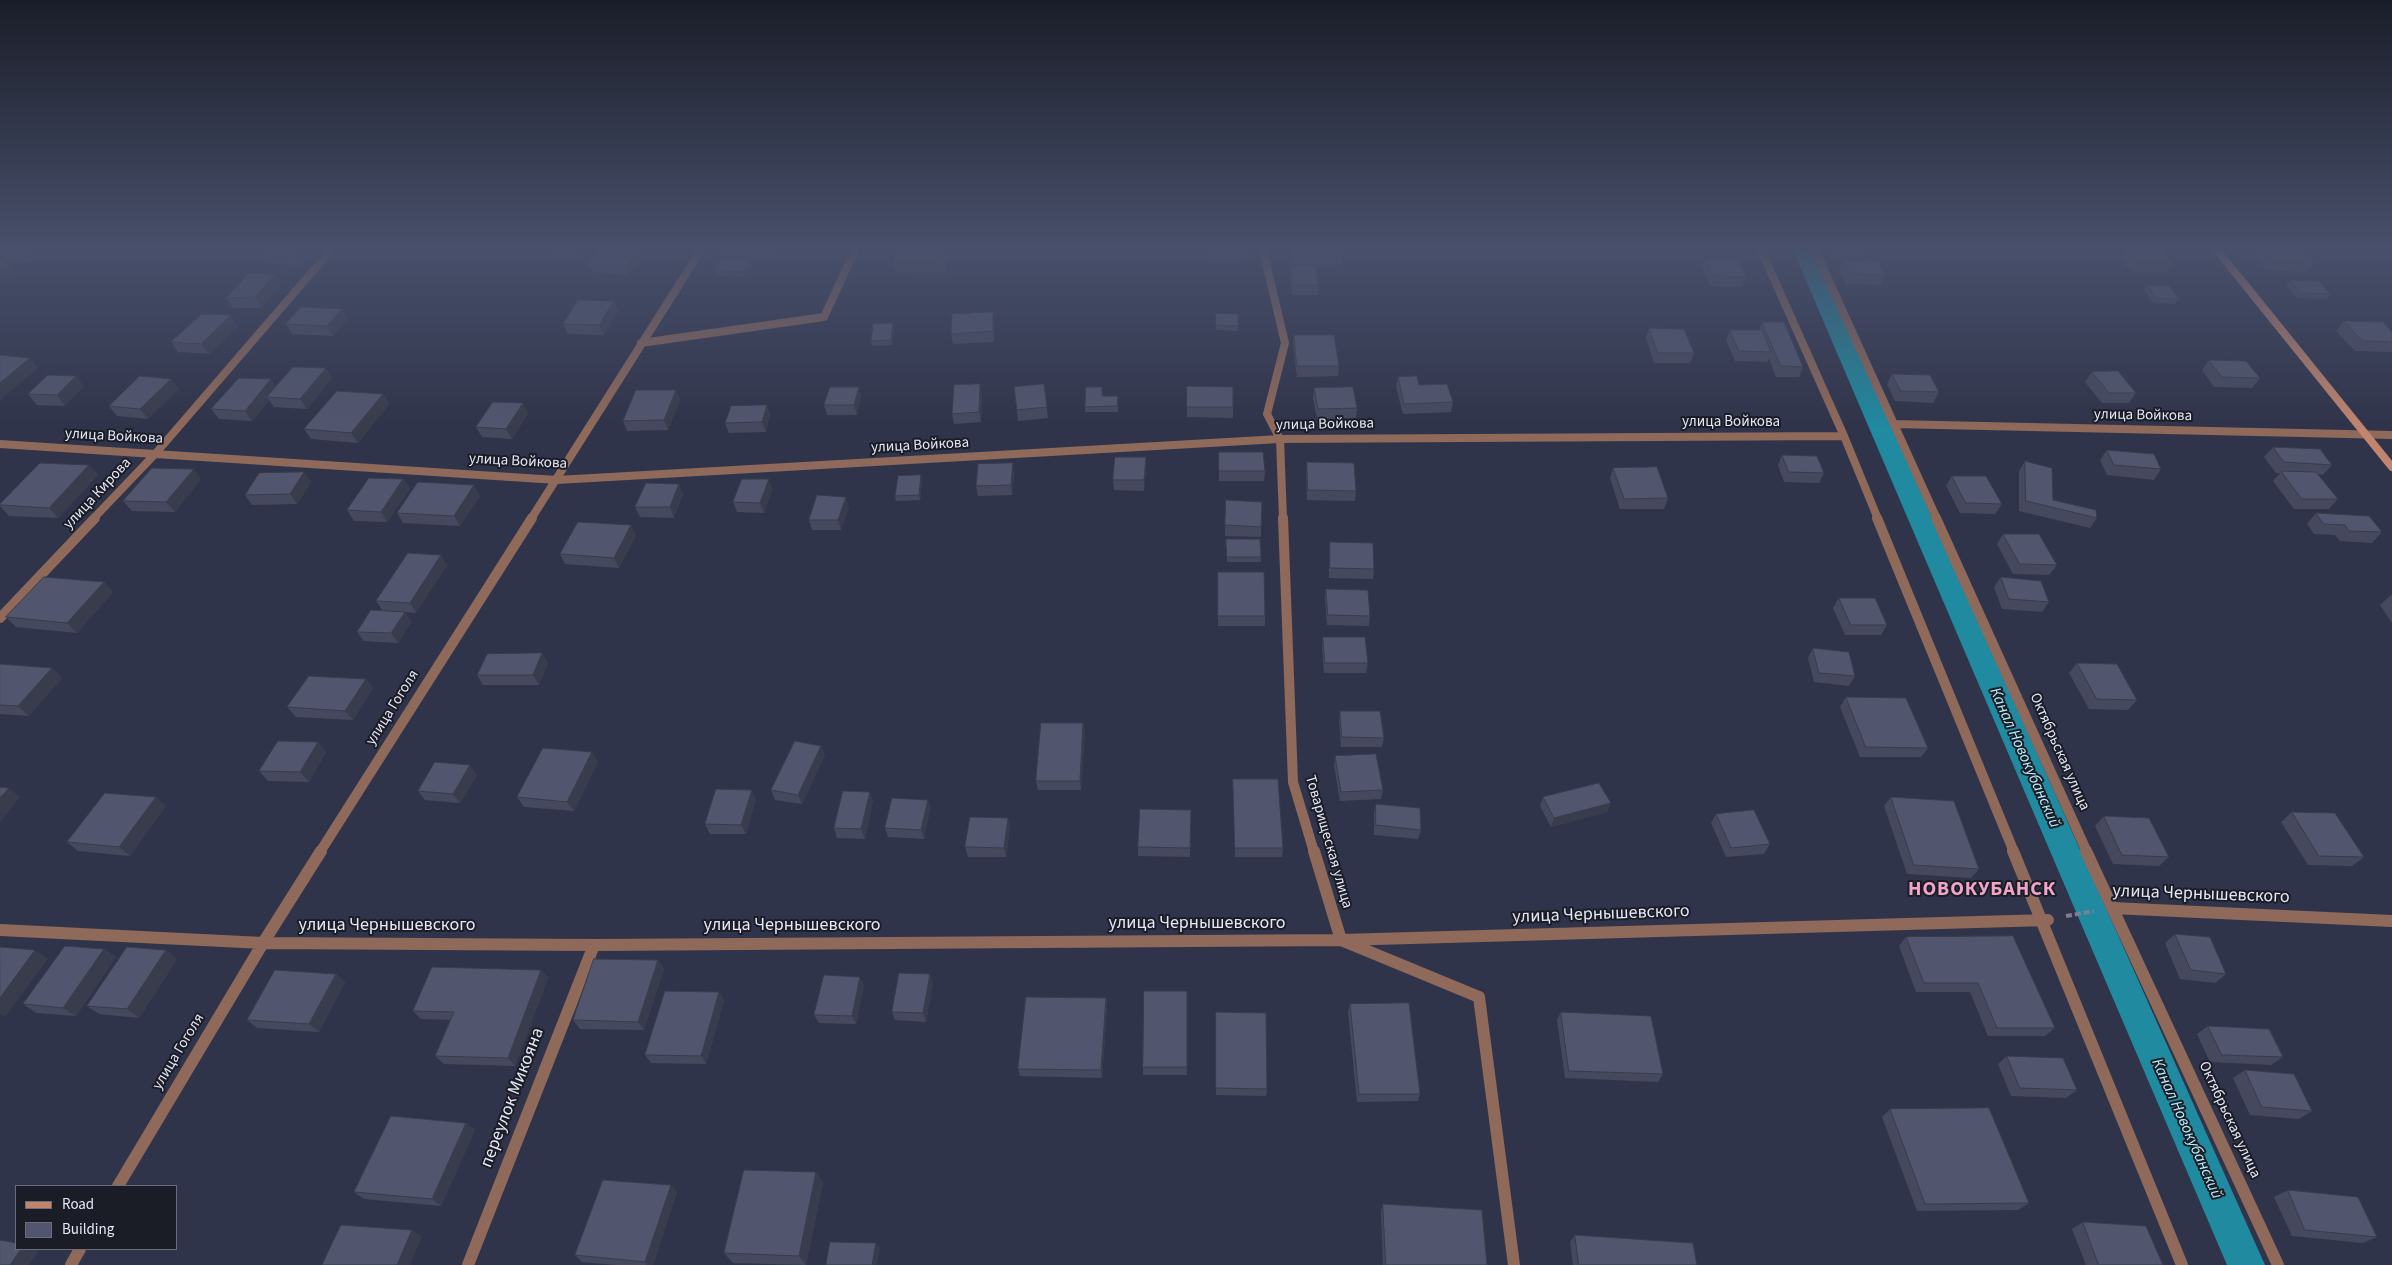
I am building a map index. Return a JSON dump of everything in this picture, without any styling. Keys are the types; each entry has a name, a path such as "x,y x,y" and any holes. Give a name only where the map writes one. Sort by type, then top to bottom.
{"street":[{"name":"улица Кирова","path":"0,618 156,453 280,309"},
{"name":"улица Гоголя","path":"119,1185 263,943 557,480 663,309"},
{"path":"641,343 824,317 828,309"},
{"name":"Товарищеская улица","path":"1277,309 1285,343 1266,414 1280,439 1293,782 1341,940"},
{"path":"1787,309 1844,436 2044,920 2182,1265"},
{"name":"Октябрьская улица","path":"1842,309 2112,908 2278,1265"},
{"path":"2265,309 2392,467"},
{"name":"улица Войкова","path":"1894,424 2392,435"},
{"name":"улица Войкова","path":"0,444 557,480 1280,439 1844,436"},
{"name":"улица Чернышевского","path":"2112,908 2392,921"},
{"name":"улица Чернышевского","path":"0,930 263,943 594,945 1341,940 2044,920"},
{"path":"1341,940 1479,997 1514,1265"},
{"name":"переулок Микояна","path":"468,1265 594,945"},
{"path":"71,1265 79,1250"}],"path":[{"name":"улица Чернышевского","path":"2044,920 2112,908"}],"building":[{"path":"299,309 342,309 327,326 286,324"},
{"path":"572,309 609,309 599,325 563,324"},
{"path":"993,312 993,331 951,334 952,314"},
{"path":"1216,313 1238,314 1238,326 1216,325"},
{"path":"202,314 231,315 201,344 171,342"},
{"path":"2344,321 2383,322 2392,332 2392,342 2363,341"},
{"path":"1762,322 1784,322 1803,367 1781,366"},
{"path":"893,323 891,340 871,341 873,324"},
{"path":"1649,328 1684,329 1694,353 1658,353"},
{"path":"1730,330 1762,330 1771,352 1739,351"},
{"path":"1294,335 1334,335 1339,366 1297,366"},
{"path":"0,355 30,358 0,383"},
{"path":"2209,360 2246,361 2260,378 2222,377"},
{"path":"293,367 326,368 300,399 267,397"},
{"path":"2118,371 2136,393 2109,393 2092,372"},
{"path":"1892,374 1930,375 1939,392 1901,391"},
{"path":"48,375 76,376 57,395 28,394"},
{"path":"140,376 171,379 140,409 109,406"},
{"path":"1417,376 1419,385 1447,384 1453,402 1404,404 1398,377"},
{"path":"239,378 271,379 245,411 211,409"},
{"path":"980,384 979,412 952,414 954,385"},
{"path":"1044,384 1047,407 1017,410 1014,387"},
{"path":"1187,386 1233,387 1233,407 1187,407"},
{"path":"830,387 859,387 854,405 824,405"},
{"path":"1086,387 1102,387 1102,396 1118,396 1117,406 1085,407"},
{"path":"1353,387 1357,408 1318,409 1314,388"},
{"path":"636,390 676,390 664,420 623,421"},
{"path":"337,391 383,394 351,433 304,429"},
{"path":"493,402 523,403 506,429 476,427"},
{"path":"767,405 762,422 725,423 731,406"},
{"path":"2273,447 2320,449 2332,465 2284,462"},
{"path":"2107,450 2154,454 2161,469 2114,465"},
{"path":"1219,452 1263,452 1265,471 1219,471"},
{"path":"1782,455 1817,456 1824,473 1789,472"},
{"path":"1115,457 1146,457 1144,480 1113,480"},
{"path":"2025,461 2052,468 2053,500 2096,510 2097,518 2026,501"},
{"path":"1307,462 1354,463 1356,491 1308,490"},
{"path":"40,463 89,465 49,508 0,505 0,504"},
{"path":"1013,463 1011,485 976,486 978,464"},
{"path":"1657,467 1668,498 1624,499 1613,468"},
{"path":"152,468 194,469 166,502 123,501"},
{"path":"2281,471 2316,472 2338,499 2302,499"},
{"path":"304,472 290,494 245,495 259,473"},
{"path":"921,475 919,495 895,496 898,476"},
{"path":"1952,476 1986,476 2002,504 1966,503"},
{"path":"369,478 403,479 381,512 347,510"},
{"path":"742,479 769,479 760,503 733,502"},
{"path":"418,482 474,485 454,516 397,513"},
{"path":"646,483 679,484 670,507 635,507"},
{"path":"817,495 846,497 838,520 809,520"},
{"path":"1226,500 1262,502 1261,527 1225,525"},
{"path":"2316,513 2369,516 2382,532 2349,531 2345,525 2324,524"},
{"path":"578,522 631,525 614,558 560,554"},
{"path":"2003,534 2039,534 2057,565 2020,564"},
{"path":"1226,539 1260,539 1261,557 1227,557"},
{"path":"1330,542 1373,543 1374,569 1330,568"},
{"path":"408,553 441,555 410,603 376,601"},
{"path":"1218,572 1264,572 1265,616 1218,616"},
{"path":"44,577 104,582 67,623 6,617"},
{"path":"2001,577 2041,581 2049,602 2009,599"},
{"path":"1326,589 1368,590 1370,616 1328,615"},
{"path":"1839,598 1875,598 1887,625 1851,625"},
{"path":"371,610 405,612 391,633 357,632"},
{"path":"1323,637 1365,637 1368,663 1325,663"},
{"path":"1813,648 1849,652 1855,676 1819,673"},
{"path":"542,653 533,675 477,675 487,654"},
{"path":"2077,663 2117,664 2137,700 2097,699"},
{"path":"0,664 52,668 18,706 0,705"},
{"path":"309,676 366,679 345,711 287,707"},
{"path":"1846,697 1906,698 1928,748 1866,747"},
{"path":"1340,711 1380,711 1384,738 1342,737"},
{"path":"1041,723 1083,723 1080,781 1036,781"},
{"path":"278,741 318,742 300,772 259,771"},
{"path":"795,741 821,746 798,795 771,790"},
{"path":"543,748 592,752 567,802 517,797"},
{"path":"1376,754 1383,790 1341,792 1335,756"},
{"path":"435,762 470,765 453,794 418,791"},
{"path":"1233,779 1278,779 1283,848 1235,848"},
{"path":"1599,783 1611,803 1554,818 1543,797"},
{"path":"0,787 9,788 0,798"},
{"path":"716,789 752,790 741,825 705,824"},
{"path":"843,791 870,792 861,829 834,828"},
{"path":"105,793 156,797 119,847 67,842"},
{"path":"1891,797 1954,801 1979,869 1914,865"},
{"path":"892,798 928,800 921,830 885,828"},
{"path":"1376,804 1420,808 1421,830 1376,825"},
{"path":"1140,809 1191,810 1190,848 1138,847"},
{"path":"1754,810 1770,844 1731,848 1716,814"},
{"path":"2292,812 2335,813 2364,857 2319,856"},
{"path":"2104,816 2149,818 2169,857 2122,855"},
{"path":"970,817 1008,818 1004,848 965,847"},
{"path":"2175,934 2210,937 2226,974 2191,970"},
{"path":"2013,936 2055,1028 1997,1028 1978,983 1924,983 1906,937"},
{"path":"65,946 104,949 63,1008 23,1004"},
{"path":"0,947 35,950 0,998"},
{"path":"127,947 166,950 127,1009 87,1006"},
{"path":"594,959 658,960 638,1022 573,1020"},
{"path":"432,967 541,970 508,1058 435,1056 454,1012 413,1011"},
{"path":"275,970 336,974 309,1024 247,1020"},
{"path":"899,973 930,974 923,1013 892,1012"},
{"path":"824,975 860,977 852,1016 814,1015"},
{"path":"665,991 719,992 701,1056 645,1055"},
{"path":"1144,991 1187,991 1187,1067 1143,1067"},
{"path":"1026,997 1106,998 1101,1070 1018,1069"},
{"path":"1409,1003 1420,1094 1359,1094 1350,1004"},
{"path":"1216,1012 1266,1013 1267,1089 1216,1088"},
{"path":"1561,1012 1651,1016 1663,1074 1569,1071"},
{"path":"2208,1026 2269,1029 2283,1057 2222,1055"},
{"path":"2007,1056 2063,1058 2077,1090 2020,1088"},
{"path":"2245,1070 2294,1074 2312,1111 2262,1107"},
{"path":"1989,1108 2029,1203 1925,1204 1890,1109"},
{"path":"391,1116 466,1123 432,1199 354,1192"},
{"path":"744,1170 816,1172 799,1256 724,1253"},
{"path":"603,1180 671,1185 645,1262 575,1255"},
{"path":"2288,1190 2358,1197 2377,1237 2305,1230"},
{"path":"1383,1204 1482,1210 1487,1265 1386,1265"},
{"path":"2083,1222 2146,1226 2163,1265 2099,1265"},
{"path":"341,1225 412,1230 397,1265 322,1265"},
{"path":"1575,1235 1693,1243 1697,1265 1579,1265"},
{"path":"0,1240 15,1243 15,1250 20,1250 10,1265 0,1265"},
{"path":"830,1242 876,1243 872,1265 826,1265"}],"waterway":[{"name":"Канал Новокубанский","path":"1829,309 2246,1265"}],"district":[{"name":"НОВОКУБАНСК","path":"1982,891"}]}
